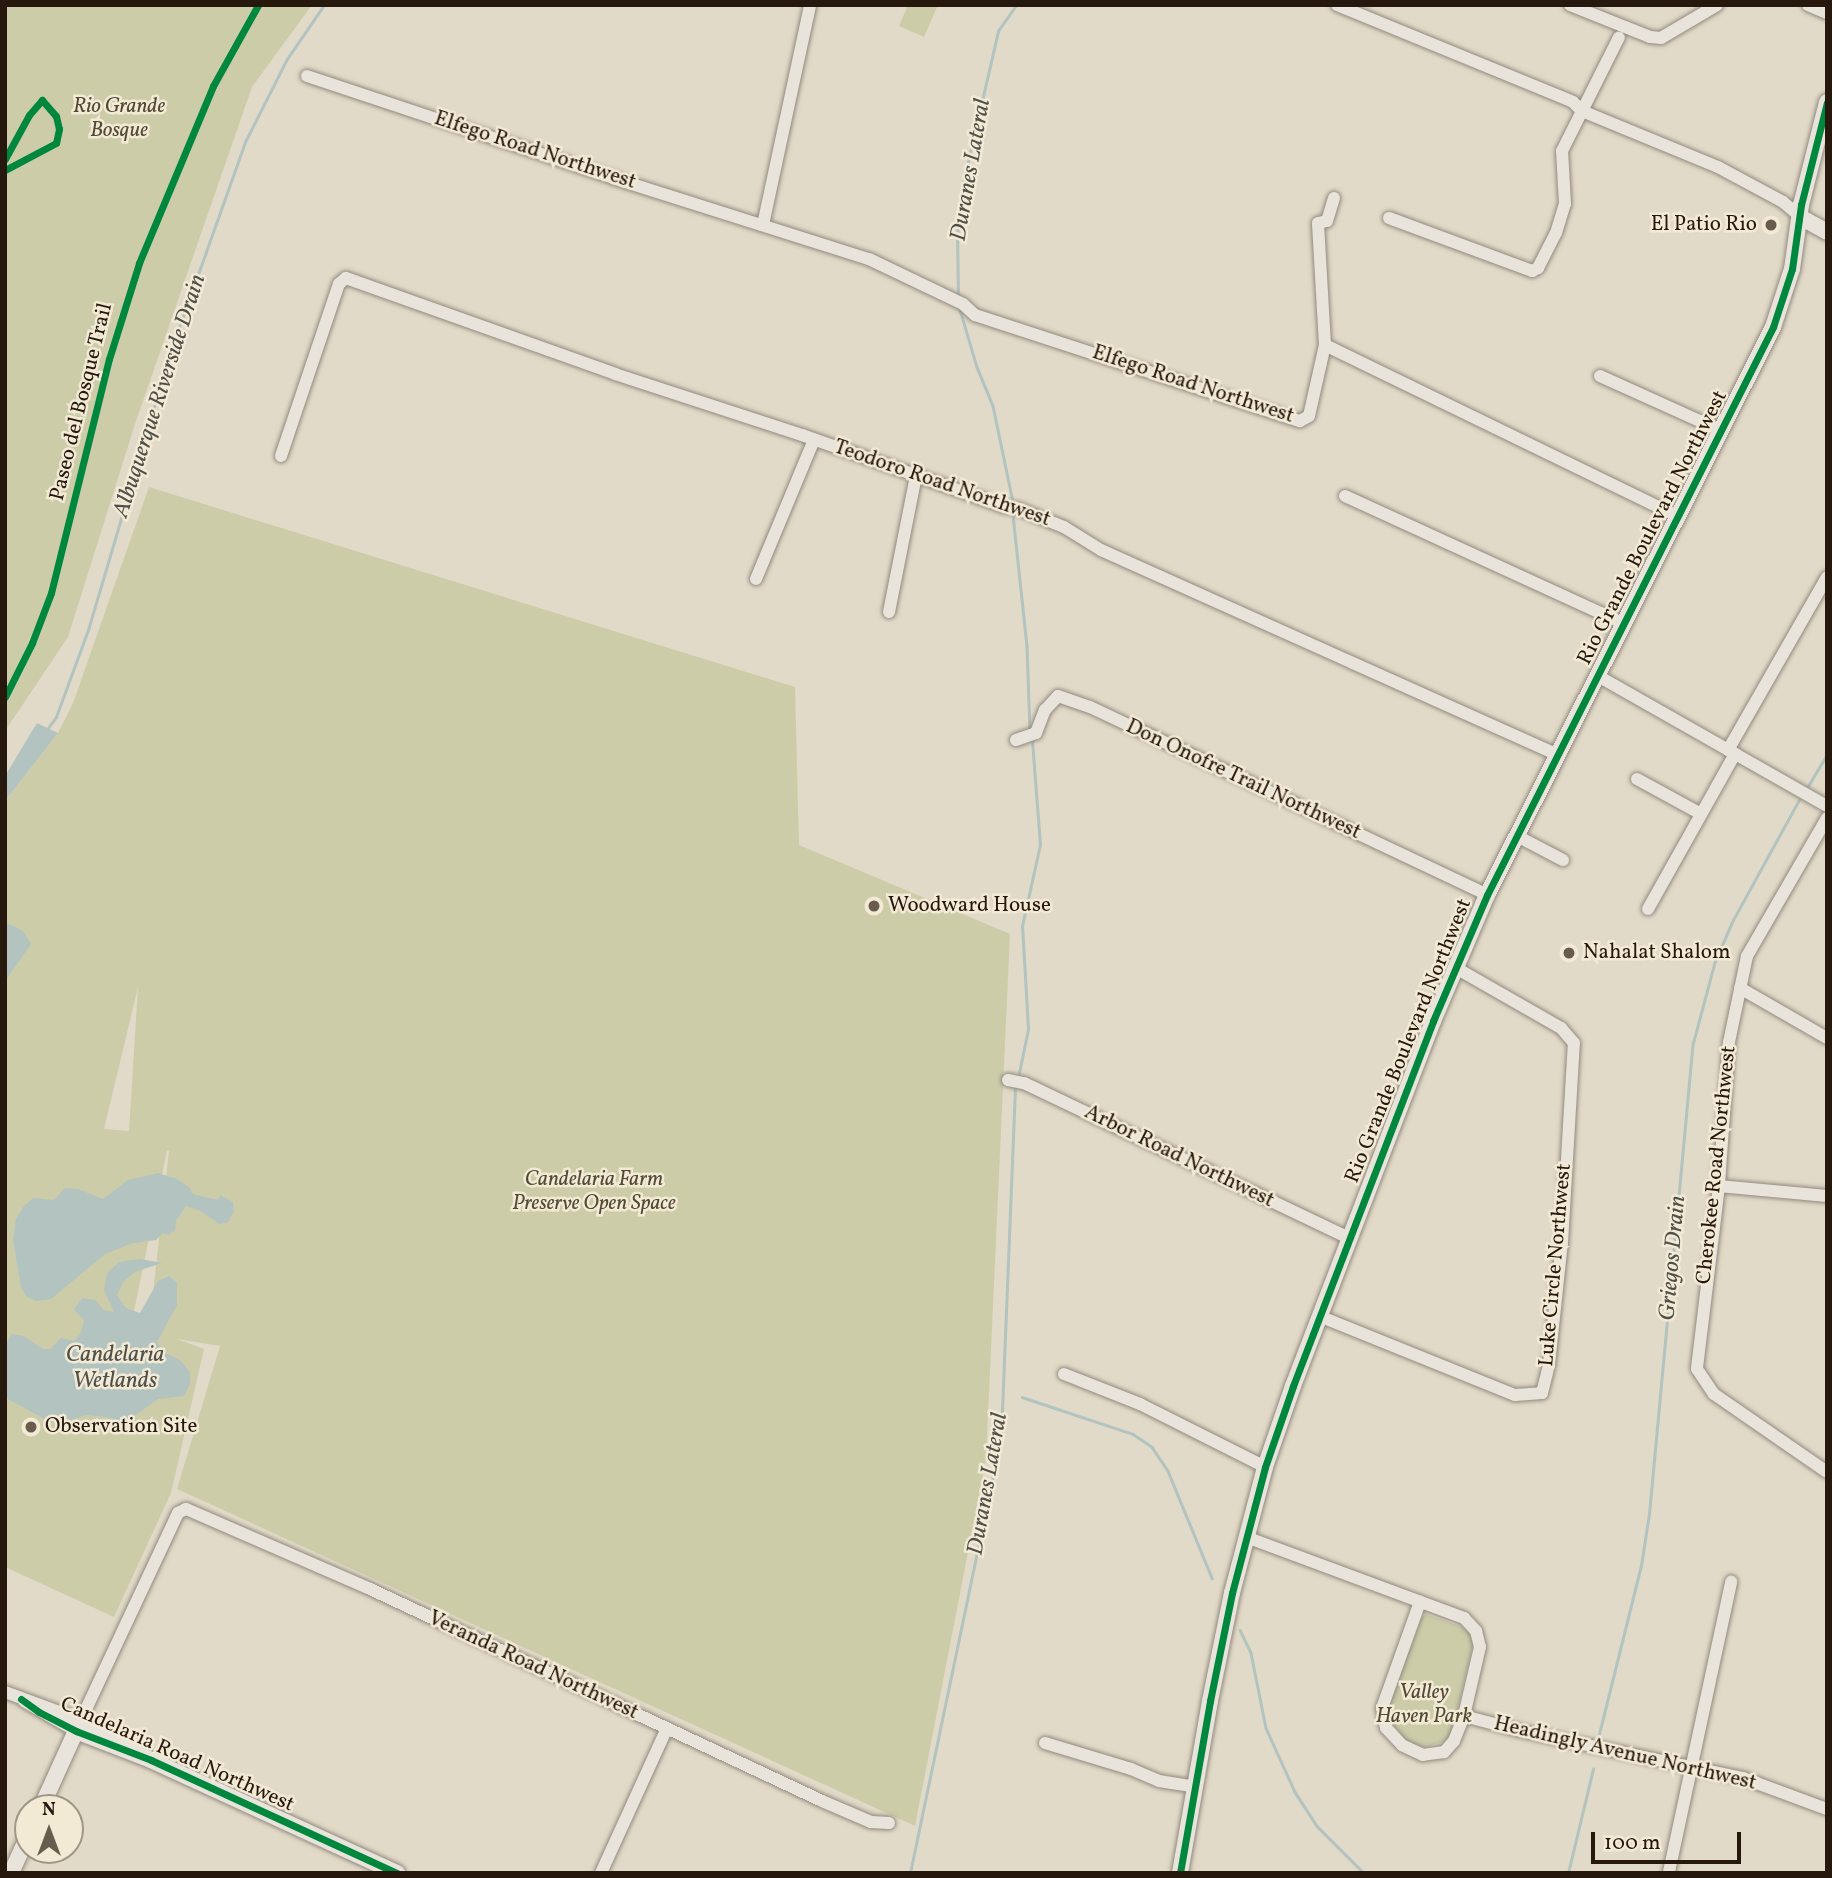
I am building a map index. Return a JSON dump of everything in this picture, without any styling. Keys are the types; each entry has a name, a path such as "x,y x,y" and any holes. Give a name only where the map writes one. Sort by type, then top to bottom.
{"main road":[{"name":"Rio Grande Boulevard Northwest","path":"1180,1873 1210,1701 1246,1537 1265,1467 1319,1316 1454,967 1487,895 1677,516 1723,431 1786,292 1802,218 1801,205 1827,102"},
{"path":"1802,218 1827,232"},
{"path":"47,1794 78,1726"},
{"name":"Candelaria Road Northwest","path":"78,1726 397,1873"}],"street":[{"path":"763,225 810,5"},
{"path":"1337,5 1573,102 1582,111 1718,167 1783,202 1802,218"},
{"path":"1570,5 1650,37 1661,38 1717,5"},
{"path":"1808,5 1827,13"},
{"path":"1389,218 1532,271 1538,268 1563,215 1565,204 1562,151 1619,37"},
{"name":"Elfego Road Northwest","path":"307,76 869,259 963,304 975,315 1300,421 1309,416 1325,345 1318,223 1327,220 1334,198"},
{"name":"Teodoro Road Northwest","path":"281,456 339,284 346,278 615,374 1064,527 1101,550 1558,755"},
{"path":"1325,345 1677,516"},
{"path":"1600,376 1723,431"},
{"path":"756,579 814,440"},
{"path":"890,612 916,476"},
{"path":"1345,496 1625,624"},
{"path":"1648,909 1827,577"},
{"path":"1598,676 1827,806"},
{"name":"Don Onofre Trail Northwest","path":"1026,738 1041,727 1045,710 1058,696 1090,707 1487,895"},
{"path":"1637,779 1699,813"},
{"name":"Cherokee Road Northwest","path":"1827,818 1747,956 1729,1042 1719,1186 1698,1369 1714,1394 1827,1472"},
{"path":"1517,836 1563,860"},
{"name":"Luke Circle Northwest","path":"1319,1316 1515,1395 1542,1393 1549,1364 1562,1243 1574,1043 1561,1028 1454,967"},
{"path":"1740,988 1827,1038"},
{"name":"Arbor Road Northwest","path":"1008,1080 1024,1083 1349,1238"},
{"path":"1719,1186 1827,1196"},
{"path":"1065,1374 1140,1404 1265,1467"},
{"name":"Veranda Road Northwest","path":"78,1726 178,1513 186,1509 197,1511 871,1822 889,1823"},
{"name":"Headingly Avenue Northwest","path":"1246,1537 1464,1618 1476,1630 1480,1647 1464,1716 1521,1731 1743,1778 1827,1809"},
{"path":"1669,1872 1731,1582"},
{"path":"1420,1602 1382,1708 1386,1728 1402,1745 1423,1755 1444,1752 1454,1741 1464,1716"},
{"name":"Candelaria Road Northwest","path":"5,1692 22,1699 38,1712 78,1726"},
{"path":"601,1873 667,1728"},
{"path":"1045,1743 1131,1769 1159,1781 1195,1787"}],"green space":[{"name":"Rio Grande Bosque","path":"5,5 312,5 252,87 135,424 68,637 5,731"},
{"path":"908,5 938,5 924,37 899,26"},
{"name":"Candelaria Farm Preserve Open Space","path":"149,487 795,687 799,845 1010,934 986,1459 915,1826 177,1489 220,1346 177,1339 204,1349 171,1493 114,1617 5,1567 5,801 58,733 73,703","holes":["138,987 129,1131 104,1129","169,1151 149,1328 132,1321"]},
{"name":"Valley Haven Park","path":"1426,1614 1462,1627 1469,1632 1473,1644 1452,1733 1443,1742 1424,1747 1407,1742 1394,1726 1390,1715 1390,1701 1422,1617"}],"water":[{"path":"37,723 58,733 5,801 5,776"},
{"path":"5,922 23,931 31,944 5,981"},
{"path":"158,1173 177,1179 190,1188 193,1194 218,1200 220,1195 233,1202 234,1211 228,1222 219,1224 201,1211 186,1206 176,1221 175,1230 169,1235 163,1233 156,1240 133,1243 105,1254 51,1299 37,1301 27,1297 21,1288 13,1240 16,1219 24,1206 33,1198 54,1200 65,1188 78,1189 103,1199 128,1180"},
{"name":"Candelaria Wetlands","path":"140,1259 162,1263 135,1272 123,1282 117,1295 126,1308 140,1313 158,1281 169,1276 177,1283 177,1305 157,1342 163,1352 180,1360 190,1372 190,1384 184,1396 158,1399 123,1424 106,1417 87,1415 67,1421 50,1422 8,1399 5,1395 5,1346 12,1334 24,1336 43,1349 50,1349 61,1338 74,1341 81,1333 84,1320 74,1310 82,1298 95,1300 104,1310 114,1312 104,1290 107,1273 119,1262"}],"waterway":[{"name":"Albuquerque Riverside Drain","path":"46,731 56,717 88,630 170,353 245,142 287,59 324,5"},
{"name":"Duranes Lateral","path":"958,296 957,235 963,183 998,31 1016,5"},
{"name":"Duranes Lateral","path":"959,306 977,367 993,406 1013,502"},
{"name":"Duranes Lateral","path":"1013,515 1027,646 1030,731"},
{"name":"Duranes Lateral","path":"1019,1073 1028,1029 1022,926 1040,845 1032,741"},
{"name":"Griegos Drain","path":"1808,786 1827,754"},
{"name":"Griegos Drain","path":"1599,1734 1641,1566 1649,1514 1693,1043 1715,961 1733,920 1799,800"},
{"name":"Duranes Lateral","path":"910,1873 1001,1436 1015,1089"},
{"path":"1022,1397 1133,1434 1152,1447 1168,1471 1212,1578"},
{"path":"1240,1630 1251,1653 1266,1728 1295,1792 1317,1826 1364,1873"},
{"name":"Griegos Drain","path":"1568,1873 1593,1769"}],"cycle path":[{"name":"Paseo del Bosque Trail","path":"5,697 32,643 51,593 109,359 139,263 213,86 258,5"},
{"path":"5,159 29,115 42,100 56,116 59,129 56,143 5,170"},
{"path":"1180,1873 1232,1593 1265,1467 1293,1386 1433,1021 1487,895 1773,327 1792,269 1801,205 1827,102"},
{"path":"21,1699 39,1712 76,1731 151,1760 397,1873"}],"place":[{"name":"El Patio Rio","path":"1771,225"},
{"name":"Woodward House","path":"874,906"},
{"name":"Nahalat Shalom","path":"1569,953"},
{"name":"Observation Site","path":"31,1427"}]}
